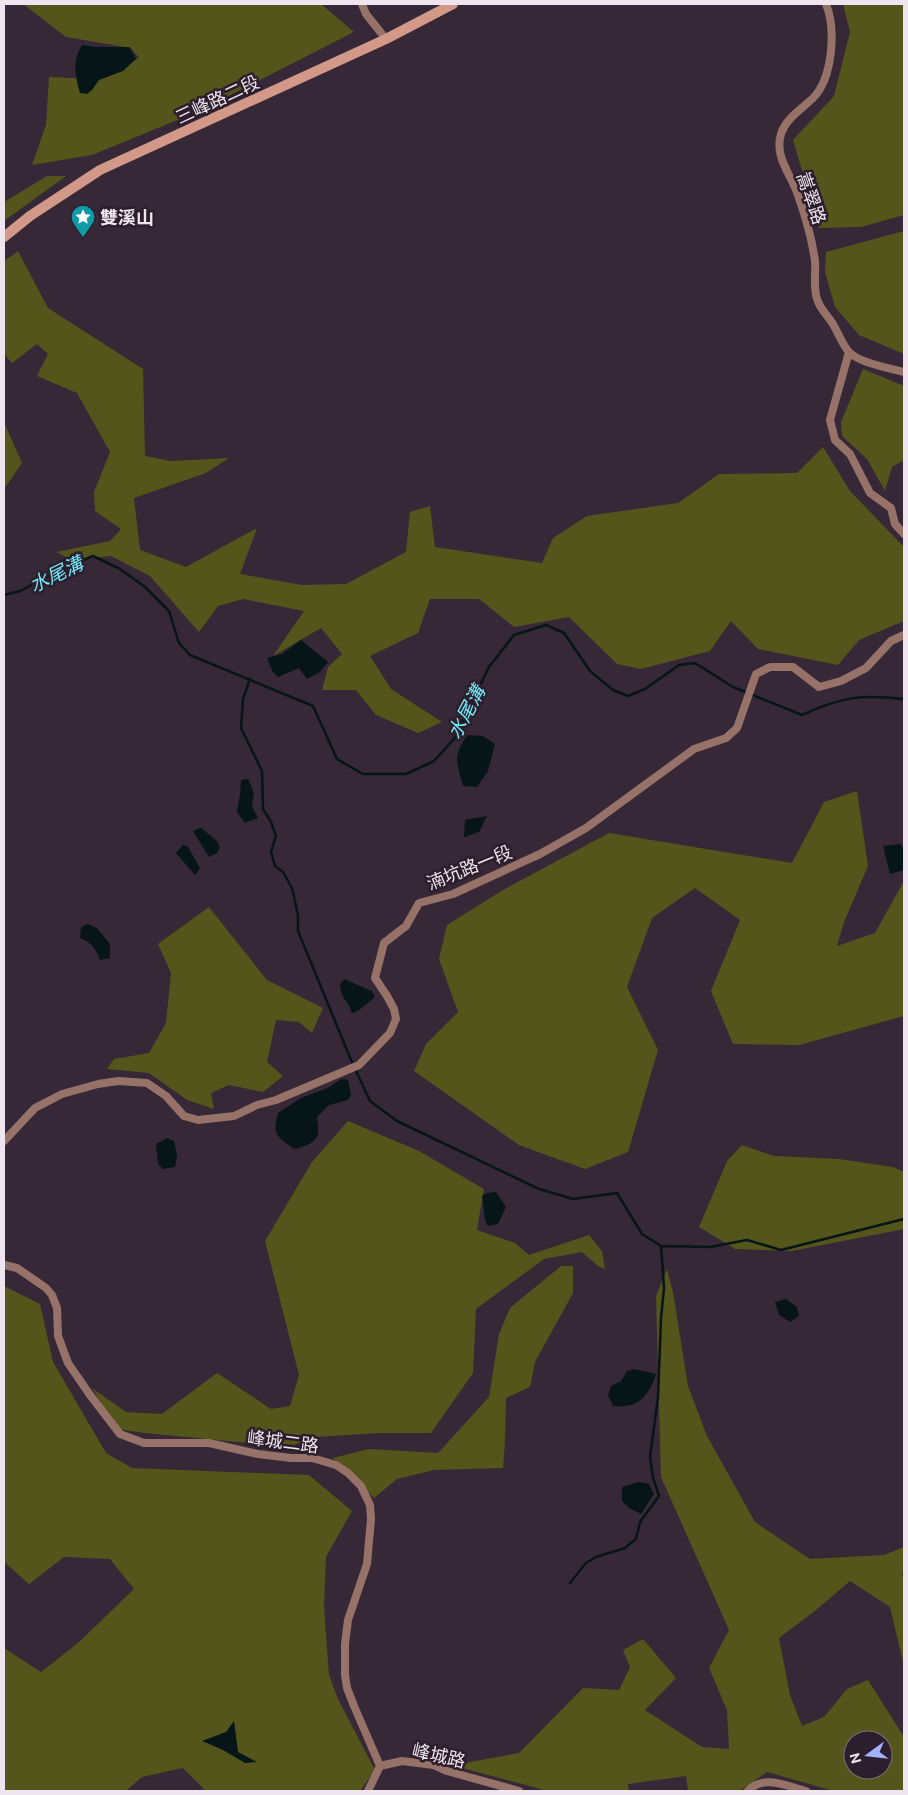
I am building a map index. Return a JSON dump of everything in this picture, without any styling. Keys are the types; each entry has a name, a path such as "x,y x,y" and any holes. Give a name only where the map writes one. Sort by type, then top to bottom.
{"street":[{"path":"362,4 366,14 386,39"},
{"name":"三峰路二段","path":"4,237 30,216 100,170 386,39 453,4"},
{"name":"嵩翠路","path":"826,4 831,22 829,63 824,82 815,96 787,122 781,134 779,148 781,160 798,194 809,237 814,260 817,299 849,352"},
{"path":"904,372 863,360 849,352 830,420 835,440 850,454 870,493 891,508 896,524 904,534"},
{"name":"湳坑路一段","path":"4,1141 35,1108 62,1094 98,1084 118,1081 147,1083 166,1096 184,1116 198,1120 234,1116 257,1105 276,1100 360,1065 390,1033 396,1019 394,1009 375,978 384,943 406,926 418,903 462,890 540,854 586,828 694,749 726,738 737,728 756,674 770,667 793,668 819,687 841,681 866,668 891,641 904,635"},
{"name":"峰城二路","path":"4,1264 17,1268 46,1288 52,1295 57,1308 58,1336 68,1363 120,1434 144,1443 209,1443 258,1454 291,1458 312,1458 336,1465 348,1473 361,1486 370,1504 371,1519 367,1564 348,1620 345,1644 345,1675 347,1688 380,1766"},
{"name":"峰城路","path":"380,1766 402,1761 434,1765 447,1771 518,1791"},
{"path":"368,1791 380,1766"},
{"path":"748,1791 752,1786 761,1782 772,1782 806,1791"}],"shaded area":[{"path":"23,4 321,4 354,32 197,112 92,155 32,165 46,125 49,77 94,79 139,58 131,48 66,37"},
{"path":"843,4 904,4 904,215 861,227 819,228 793,140 834,96 850,32"},
{"path":"82,45 129,47 136,59 123,71 99,80 87,94 80,93 75,69"},
{"path":"47,176 66,176 4,221 4,202"},
{"path":"904,231 904,354 859,335 835,307 825,272 826,252"},
{"path":"18,251 48,308 143,369 145,456 171,461 229,458 206,473 134,498 140,550 186,567 257,528 240,574 302,585 346,584 406,552 410,512 430,506 435,547 542,563 553,538 587,516 678,503 719,474 797,473 823,447 850,491 904,547 904,621 859,640 838,665 758,649 731,621 710,651 641,669 617,664 569,617 514,627 479,599 430,599 418,633 370,656 391,689 442,722 418,733 376,715 356,690 322,690 328,667 342,654 321,628 273,656 304,611 243,599 218,606 199,632 150,576 111,556 72,560 56,552 110,541 121,529 95,511 94,492 110,452 77,393 37,376 48,354 37,344 12,363 4,354 4,261"},
{"path":"863,369 904,386 904,460 892,467 885,491 867,459 842,436 841,422"},
{"path":"4,422 22,463 4,489"},
{"path":"301,640 328,662 320,672 307,679 299,668 278,677 273,672 267,658 282,654"},
{"path":"468,735 483,736 495,744 488,771 477,787 463,786 458,765 457,759 460,748"},
{"path":"248,779 254,793 252,806 258,818 245,823 237,812 241,780"},
{"path":"857,791 868,866 844,922 837,946 875,933 904,881 904,1016 799,1045 733,1044 711,991 740,920 695,888 652,918 627,987 658,1050 628,1152 585,1169 519,1145 414,1071 426,1044 458,1012 439,959 447,925 503,890 609,833 792,863 824,802"},
{"path":"487,816 479,832 464,837 465,820"},
{"path":"201,828 217,841 220,847 217,853 209,857 193,831"},
{"path":"901,844 904,850 904,870 890,874 883,846"},
{"path":"183,845 188,847 200,868 195,875 176,853"},
{"path":"209,907 267,980 323,1008 312,1033 299,1022 276,1020 267,1062 283,1076 263,1092 229,1085 211,1093 214,1109 187,1100 149,1073 107,1069 114,1059 149,1053 166,1023 171,973 158,944"},
{"path":"88,924 97,928 110,944 110,958 100,960 93,946 80,938 81,927"},
{"path":"344,979 372,991 375,997 358,1011 352,1013 341,990 340,985"},
{"path":"341,1079 348,1080 351,1095 348,1100 329,1105 317,1117 318,1134 311,1143 294,1149 277,1135 278,1113 301,1098 328,1088"},
{"path":"348,1121 419,1151 484,1189 477,1230 515,1243 529,1255 589,1235 602,1251 605,1269 598,1266 582,1252 544,1259 476,1309 473,1373 431,1433 379,1433 315,1437 288,1447 117,1429 92,1388 126,1412 162,1414 217,1373 271,1409 290,1406 299,1375 265,1241 312,1162"},
{"path":"167,1138 174,1141 177,1156 175,1167 163,1169 158,1164 156,1144"},
{"path":"742,1145 774,1156 839,1159 893,1167 904,1172 904,1229 792,1251 735,1249 699,1227 727,1161"},
{"path":"496,1192 506,1207 498,1224 488,1226 484,1216 482,1196 487,1193"},
{"path":"561,1266 573,1266 573,1293 535,1362 530,1387 506,1398 503,1468 434,1470 397,1479 374,1498 333,1458 369,1449 438,1453 489,1397 499,1334 510,1308"},
{"path":"667,1269 673,1292 688,1386 707,1436 755,1522 810,1559 884,1555 904,1547 902,1574 904,1578 904,1666 890,1607 850,1581 779,1638 790,1695 802,1726 824,1717 847,1689 868,1680 904,1737 904,1791 834,1791 767,1772 740,1791 688,1791 686,1776 628,1784 629,1791 548,1791 462,1768 455,1762 464,1763 519,1753 583,1688 619,1690 630,1667 623,1650 643,1639 676,1678 645,1710 702,1747 729,1749 727,1710 709,1668 729,1630 661,1477 656,1296"},
{"path":"4,1286 40,1304 53,1362 106,1453 132,1468 309,1475 352,1511 326,1557 324,1607 329,1675 338,1699 375,1770 360,1791 206,1791 183,1768 142,1777 126,1791 4,1791 4,1648 41,1672 78,1643 134,1589 110,1559 64,1557 29,1584 4,1562"},
{"path":"786,1299 797,1307 799,1316 790,1322 779,1315 775,1302"},
{"path":"634,1369 656,1374 650,1389 636,1403 613,1406 608,1395 611,1386 621,1381 627,1371"},
{"path":"639,1482 649,1484 654,1494 641,1514 629,1508 622,1501 622,1487"},
{"path":"234,1721 238,1752 257,1762 245,1763 223,1750 202,1741 226,1732"}],"waterway":[{"name":"水尾溝","path":"4,595 20,591 62,569 93,556 120,569 145,587 169,611 179,643 190,655 313,706 337,759 363,774 406,774 434,761 454,739 489,667 514,635 546,625 564,633 590,671 613,690 628,696 645,689 679,665 695,663 733,687 802,715 828,704 851,698 904,699"},
{"path":"250,679 243,699 241,728 262,771 263,809 271,822 276,836 271,852 275,866 283,872 292,888 298,915 298,931 351,1060 370,1101 397,1121 539,1189 573,1199 617,1193 642,1234 661,1246 710,1247 747,1240 781,1250 904,1219"},
{"path":"570,1583 586,1563 596,1557 625,1548 636,1539 640,1522 659,1496 653,1478 650,1457 658,1397 664,1288 661,1246"}],"place":[{"name":"雙溪山","path":"83,238"}]}
